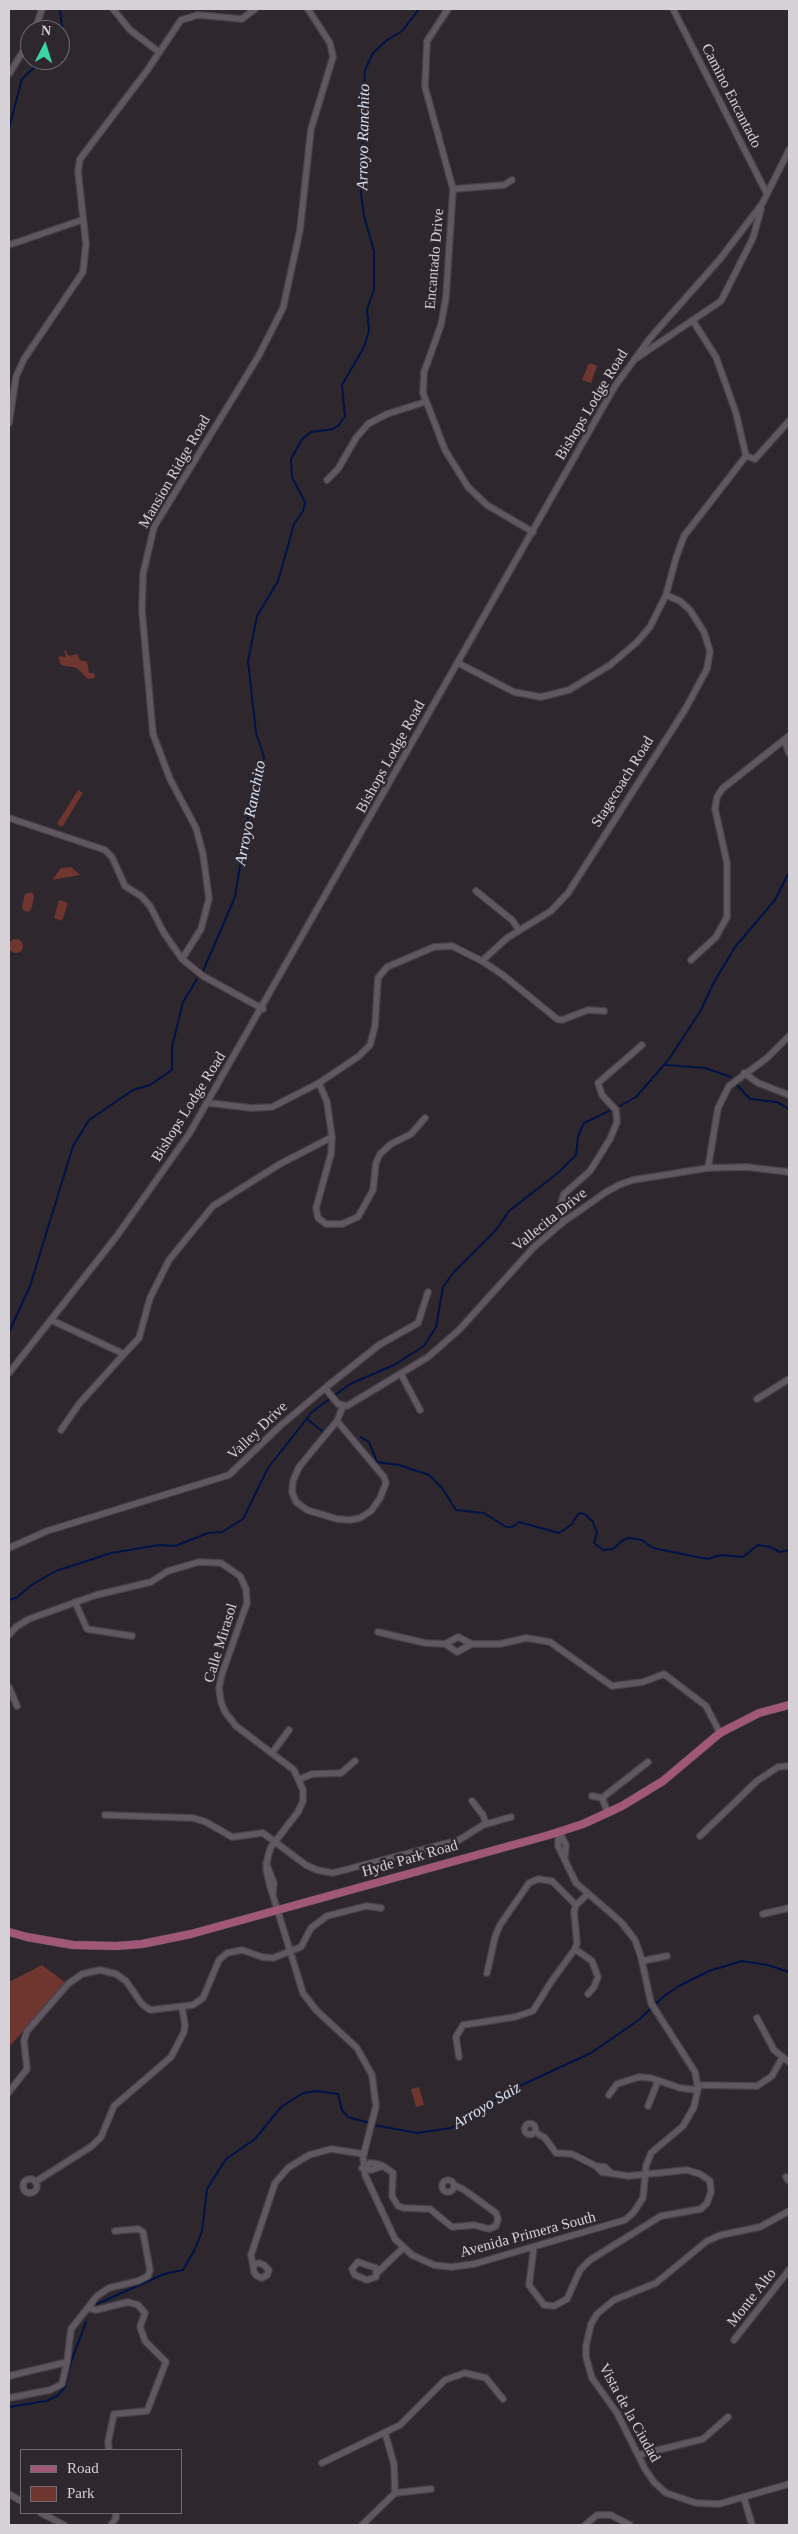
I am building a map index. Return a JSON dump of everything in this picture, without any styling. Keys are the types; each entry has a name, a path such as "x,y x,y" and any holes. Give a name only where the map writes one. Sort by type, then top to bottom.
{"main road":[{"name":"Hyde Park Road","path":"9,1932 73,1945 133,1944 191,1934 559,1832 608,1813 663,1781 720,1733 759,1714 789,1705"}],"street":[{"path":"113,9 130,30 159,52"},
{"path":"9,423 16,377 24,359 83,272 86,244 78,171 80,159 146,72 176,25 187,17 204,15 239,19 246,17 255,9"},
{"name":"Mansion Ridge Road","path":"182,959 201,929 210,899 204,854 196,828 170,779 154,734 142,612 143,574 154,527 258,357 283,308 300,230 311,129 333,57 330,43 308,9"},
{"name":"Encantado Drive","path":"448,9 427,41 425,87 453,190 446,297 441,325 424,372 423,389 425,402 448,457 468,487 487,505 533,532"},
{"name":"Camino Encantado","path":"674,9 767,194"},
{"path":"9,74 20,56"},
{"name":"Bishops Lodge Road","path":"9,1373 148,1196 208,1103 599,414 631,362 720,259 762,204 789,150"},
{"path":"453,190 504,185 512,180"},
{"path":"631,362 722,301 753,238 762,204"},
{"path":"9,245 82,220"},
{"path":"693,322 716,357 736,413 746,456"},
{"path":"327,480 338,469 356,438 368,424 388,414 425,402"},
{"path":"746,456 755,459 789,421"},
{"path":"458,663 523,695 541,697 560,693 584,682 610,665 636,643 650,627 666,595 684,536 746,456"},
{"name":"Stagecoach Road","path":"482,960 503,940 551,911 568,893 705,674 710,655 706,635 690,610 680,601 666,595"},
{"path":"787,738 789,753"},
{"path":"691,960 716,937 727,917 726,858 715,809 716,799 722,789 787,738"},
{"path":"9,818 105,850 112,857 125,886 141,896 150,906 164,933 182,959 203,976 263,1008"},
{"path":"476,891 512,920 519,930"},
{"path":"208,1103 251,1108 272,1107 319,1084 359,1056 370,1045 374,1026 378,978 387,967 434,948 452,946 482,960 557,1019 562,1020 588,1010 604,1011"},
{"path":"708,1168 718,1108 729,1086 744,1073 767,1058 789,1036"},
{"path":"562,1223 561,1204 564,1194 590,1171 606,1145 616,1122 616,1110 602,1095 598,1083 642,1046"},
{"path":"744,1073 758,1083 789,1095"},
{"path":"319,1084 327,1102 332,1138 331,1154 316,1212 323,1222 338,1225 355,1220 363,1210 373,1190 377,1160 382,1151 411,1134 425,1118"},
{"path":"61,1430 79,1404 139,1338 150,1298 169,1260 213,1206 280,1164 332,1138"},
{"name":"Vallecita Drive","path":"343,1406 352,1404 434,1354 450,1339 522,1258 562,1223 618,1185 633,1180 708,1168 746,1167 789,1172"},
{"name":"Valley Drive","path":"9,1548 46,1531 225,1477 240,1467 280,1426 325,1388 379,1345 418,1323 428,1292"},
{"path":"51,1320 124,1354"},
{"path":"401,1374 420,1410"},
{"path":"757,1399 789,1379"},
{"path":"325,1388 336,1402 343,1406 337,1421 302,1462 293,1481 292,1492 296,1502 307,1510 337,1519 350,1520 371,1511 380,1498 386,1483 384,1478 337,1421"},
{"name":"Calle Mirasol","path":"9,1635 24,1622 101,1593 151,1582 168,1571 204,1561 221,1563 232,1568 245,1585 247,1603 222,1674 219,1688 221,1702 225,1712 236,1726 290,1767 300,1778"},
{"path":"75,1602 87,1628 132,1636"},
{"path":"378,1632 425,1642 445,1644 457,1652 472,1644"},
{"path":"445,1644 458,1637 472,1644 500,1644 526,1638 550,1642 612,1686 642,1682 664,1674 706,1706 720,1733"},
{"path":"9,1691 18,1706"},
{"path":"272,1753 289,1730"},
{"path":"355,1761 341,1773 312,1774 300,1778 303,1790 301,1806 269,1851 266,1864 274,1883 273,1892 299,1984 306,1997 320,2014 354,2045 365,2060 375,2086 375,2117 364,2154 362,2168 371,2170 382,2166 393,2173 392,2196 401,2207 430,2208 452,2227 474,2225 489,2229 496,2226 498,2219 496,2213 464,2189 454,2185"},
{"path":"592,1796 602,1798 648,1762"},
{"path":"700,1836 757,1780 778,1767 789,1766"},
{"path":"602,1798 608,1813"},
{"path":"472,1801 483,1815 486,1824"},
{"path":"105,1815 193,1818 206,1822 232,1837 260,1833 276,1841 310,1867 337,1873 459,1840 486,1824 511,1817"},
{"path":"559,1832 558,1846 565,1856 573,1879 625,1925 635,1940 651,2003 690,2061 698,2088"},
{"path":"487,1973 495,1937 500,1925 529,1883 538,1879 552,1881 576,1905"},
{"path":"459,2057 456,2037 463,2025 515,2017 533,2010 575,1949 577,1943 574,1914 576,1905 588,1894"},
{"path":"9,2092 27,2069 24,2041 26,2031 68,1984 82,1974 100,1970 116,1974 126,1982 148,2009 159,2010 193,2005 201,2000 219,1960 227,1952 242,1950 268,1958 290,1952 303,1946 311,1928 327,1916 362,1906 381,1908"},
{"path":"763,1914 789,1908"},
{"path":"575,1949 592,1961 598,1977 594,1987 588,1994"},
{"path":"642,1962 667,1956"},
{"path":"35,2182 92,2146 101,2137 114,2106 171,2057 184,2032 185,2025 182,2007"},
{"path":"757,2018 770,2044 782,2058 789,2062"},
{"path":"609,2095 617,2084 643,2077 675,2087 757,2086 772,2076 782,2058"},
{"path":"648,2106 658,2081"},
{"name":"Avenida Primera South","path":"362,2168 389,2229 403,2248 422,2261 451,2268 474,2264 625,2220 642,2202 651,2153 679,2130 690,2117 698,2088"},
{"path":"534,2247 530,2285 544,2305 554,2306 567,2298 580,2270 590,2260 661,2216 701,2209 707,2203 711,2192 710,2181 700,2174 687,2170 624,2176 611,2173 605,2167 596,2166 572,2154 556,2153 545,2138 535,2132"},
{"path":"253,2265 251,2255 275,2183 288,2168 309,2155 331,2149 364,2154"},
{"name":"Vista de la Ciudad","path":"789,2211 760,2227 721,2235 707,2242 656,2283 614,2300 597,2314 586,2346 588,2368 600,2390 617,2413 654,2482 666,2492 681,2499 708,2505 744,2498 789,2484"},
{"path":"9,2398 50,2390 62,2384 71,2329 97,2296 108,2288 138,2281 148,2276 150,2270 143,2232 138,2229 115,2231"},
{"path":"378,2272 403,2248"},
{"name":"Monte Alto","path":"734,2340 789,2270"},
{"path":"88,2308 96,2310 128,2302 138,2305 145,2313 140,2328 145,2342 166,2362 147,2411 114,2414 108,2442 109,2449"},
{"path":"9,2376 67,2362"},
{"path":"322,2463 400,2425 445,2380 465,2373 486,2378 503,2399"},
{"path":"638,2455 704,2439 728,2417"},
{"path":"385,2433 394,2464 394,2492"},
{"path":"362,2525 394,2492 431,2489"},
{"path":"9,2494 20,2501"},
{"path":"744,2498 752,2525"},
{"path":"43,2514 64,2525"},
{"path":"111,2525 116,2518 116,2514"},
{"path":"585,2525 597,2515 611,2515 630,2525"}],"green space":[{"path":"589,363 597,366 591,383 582,380"},
{"path":"65,650 69,656 77,654 80,660 87,662 89,673 94,673 95,678 88,679 77,668 61,665 58,656 66,657"},
{"path":"78,790 83,793 62,827 57,824"},
{"path":"71,867 80,875 52,880 61,868"},
{"path":"32,892 34,897 32,907 29,912 25,911 22,908 25,894"},
{"path":"59,900 68,903 62,921 54,918"},
{"path":"13,939 19,939 23,946 19,953 13,953 9,949 9,943"},
{"path":"42,1965 66,1983 9,2047 9,1982"},
{"path":"419,2087 424,2105 416,2107 411,2089"}],"waterway":[{"path":"60,9 61,20"},
{"name":"Arroyo Ranchito","path":"203,971 235,897 247,822 264,757 256,733 248,661 257,616 278,581 294,524 303,511 305,502 292,477 291,459 302,439 311,432 333,429 339,425 345,416 342,385 364,347 369,331 367,309 374,290 374,251 364,216 361,194 363,129 368,113 364,88 365,70 373,53 387,40 402,31 419,9"},
{"path":"9,128 22,79 31,70"},
{"path":"620,1106 636,1097 669,1059 701,1010 714,982 735,947 775,900 789,872"},
{"path":"9,1332 30,1286 73,1146 89,1120 133,1090 150,1085 172,1070 172,1047 183,1002 197,979"},
{"path":"666,1065 705,1068 731,1077"},
{"path":"736,1084 750,1099 777,1102 789,1109"},
{"path":"9,1600 16,1598 33,1584 56,1571 111,1553 159,1545 175,1546 208,1533 222,1532 243,1519 268,1468 312,1412 350,1384 394,1365 424,1346 436,1327 443,1287 454,1272 496,1230 509,1211 559,1172 576,1155 578,1136 584,1123 609,1111"},
{"path":"307,1419 322,1431"},
{"path":"361,1437 369,1442 377,1462 399,1465 429,1475 442,1488 456,1510 484,1513 506,1527 512,1527 519,1522 559,1533 571,1525 579,1513 585,1514 593,1522 597,1533 594,1543 603,1550 613,1549 623,1540 629,1538 642,1540 653,1548 707,1559 721,1555 743,1557 758,1545 770,1547 780,1552 789,1550"},
{"name":"Arroyo Saiz","path":"374,2125 417,2133 451,2128 513,2089 591,2053 640,2019 664,1996 709,1971 742,1961 768,1965 789,1972"},
{"name":"Arroyo Saiz","path":"97,2304 164,2274 183,2270 195,2249 202,2231 207,2189 226,2159 255,2139 281,2107 303,2093 316,2091 338,2094 342,2110 348,2117 370,2123"},
{"name":"Arroyo Saiz","path":"9,2407 46,2401 57,2396 65,2387 71,2362 86,2322"}]}
